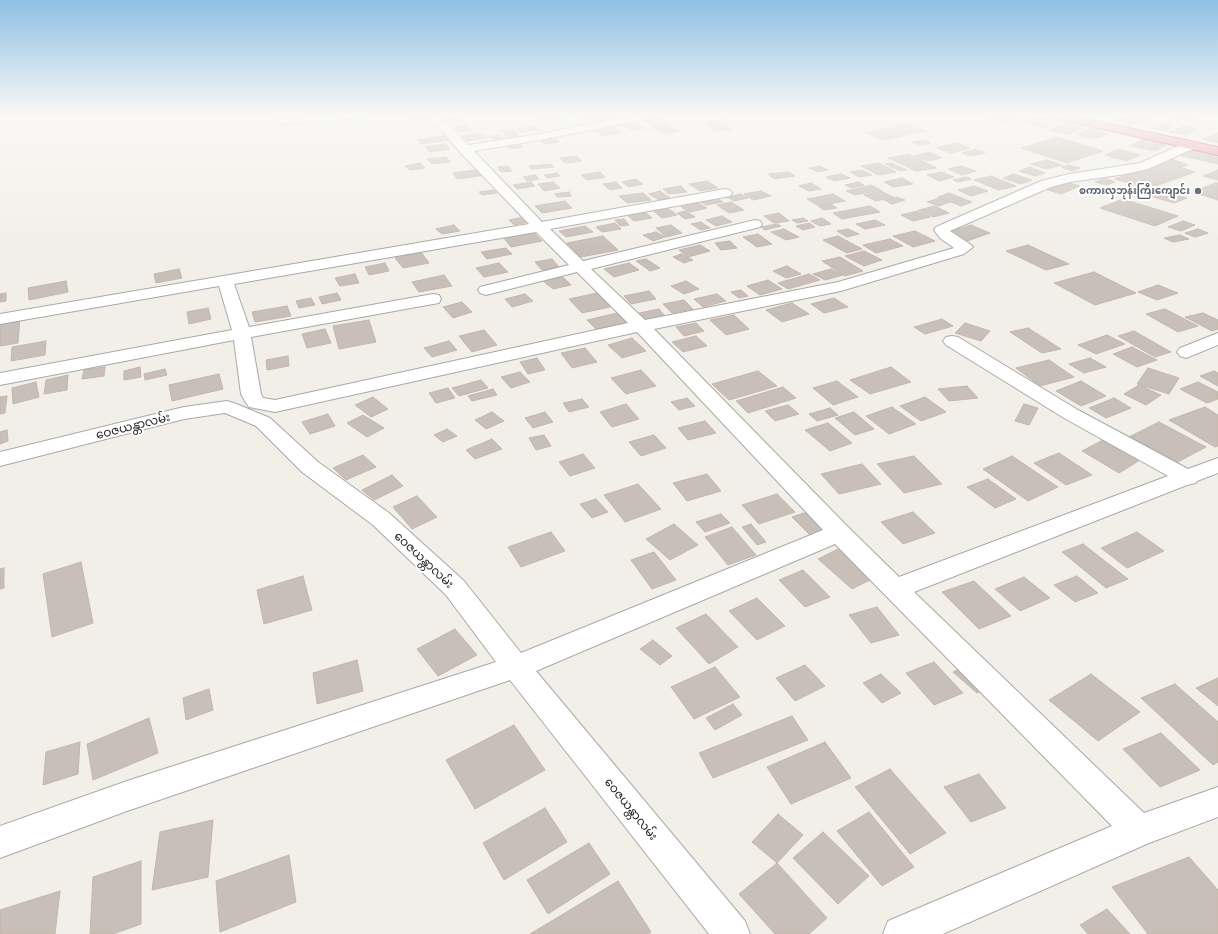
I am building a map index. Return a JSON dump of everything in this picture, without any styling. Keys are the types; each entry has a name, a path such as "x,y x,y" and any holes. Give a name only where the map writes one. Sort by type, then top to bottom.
{"street":[{"path":"473,159 538,227 641,326 839,533 1139,831"},
{"path":"225,280 242,333 251,394 256,403 275,406 641,326 841,286 959,251 965,247 945,235 941,230 1056,181 1144,166 1161,159"},
{"path":"0,319 538,227 725,193"},
{"path":"486,290 755,224"},
{"path":"0,380 242,333 433,299"},
{"path":"1186,352 1218,338"},
{"path":"952,341 1071,414 1188,478"},
{"name":"ဝေဇယန္တာလမ်း","path":"0,459 184,412 228,407 263,422 310,467 381,519 455,588 516,667 732,934"},
{"path":"895,589 1188,478 1218,465"},
{"path":"0,842 127,796 516,667 839,533"},
{"path":"901,934 1139,831 1218,802"}],"building":[{"path":"427,159 447,159 450,162 432,164"},
{"path":"561,159 580,159 582,161 565,163"},
{"path":"889,159 918,159 937,168 916,171"},
{"path":"921,159 939,159 928,161"},
{"path":"1053,159 1080,159 1067,163"},
{"path":"1118,159 1132,159 1126,161"},
{"path":"1171,159 1188,165 1181,167 1164,161"},
{"path":"1194,159 1218,159 1218,164"},
{"path":"1047,160 1062,165 1046,169 1031,164"},
{"path":"1163,162 1195,172 1147,189 1115,179"},
{"path":"420,163 425,168 410,170 405,166"},
{"path":"879,163 896,172 878,175 861,166"},
{"path":"891,163 907,170 901,171 885,164"},
{"path":"551,164 554,167 531,169 529,166"},
{"path":"1069,165 1080,168 1072,171 1061,167"},
{"path":"508,166 512,171 501,172 498,167"},
{"path":"819,166 828,170 818,172 809,168"},
{"path":"961,166 976,171 962,175 948,169"},
{"path":"1030,167 1045,173 1035,176 1019,171"},
{"path":"482,169 486,175 457,179 453,173"},
{"path":"862,170 872,175 859,177 850,172"},
{"path":"1218,170 1218,180 1203,176"},
{"path":"600,172 605,177 587,180 581,175"},
{"path":"789,172 795,176 774,179 768,174"},
{"path":"942,172 954,177 939,181 927,175"},
{"path":"557,173 560,176 547,178 544,175"},
{"path":"841,174 850,178 834,181 826,177"},
{"path":"1014,174 1032,180 1021,184 1003,178"},
{"path":"535,175 539,179 527,181 523,177"},
{"path":"991,176 1016,186 999,190 974,180"},
{"path":"966,177 971,179 958,182 953,180"},
{"path":"902,178 913,184 894,187 884,182"},
{"path":"1105,178 1115,182 1106,185 1095,182"},
{"path":"636,179 643,184 629,187 622,182"},
{"path":"707,181 718,188 700,191 689,184"},
{"path":"1063,181 1080,186 1061,194 1045,189"},
{"path":"531,182 535,186 517,189 513,185"},
{"path":"553,182 560,188 544,191 538,184"},
{"path":"616,182 622,188 610,190 603,184"},
{"path":"858,182 864,185 851,188 845,185"},
{"path":"811,183 821,189 809,191 799,186"},
{"path":"1218,183 1218,200 1193,192"},
{"path":"871,185 881,190 855,195 846,191"},
{"path":"681,186 687,192 669,194 663,189"},
{"path":"974,186 988,191 971,196 958,190"},
{"path":"494,190 497,193 482,195 479,192"},
{"path":"1162,190 1187,198 1174,203 1150,196"},
{"path":"660,191 670,198 659,200 649,194"},
{"path":"761,191 771,196 753,200 744,194"},
{"path":"881,191 893,197 876,201 864,195"},
{"path":"569,192 571,196 557,197 555,194"},
{"path":"643,193 651,200 627,203 619,196"},
{"path":"949,193 972,202 961,206 938,197"},
{"path":"741,194 748,198 734,201 727,197"},
{"path":"833,194 845,201 819,206 807,199"},
{"path":"715,197 723,202 706,205 699,201"},
{"path":"897,197 905,200 892,204 884,200"},
{"path":"939,198 950,202 939,206 927,202"},
{"path":"1123,199 1178,216 1155,226 1100,208"},
{"path":"565,201 572,208 542,213 535,206"},
{"path":"731,202 744,210 729,213 717,205"},
{"path":"698,203 707,208 690,212 681,207"},
{"path":"831,204 837,208 824,210 819,207"},
{"path":"870,206 880,212 842,219 833,213"},
{"path":"935,206 949,213 933,217 919,210"},
{"path":"666,207 677,215 662,218 652,210"},
{"path":"686,211 695,217 685,219 677,213"},
{"path":"918,211 930,217 913,221 901,215"},
{"path":"645,212 652,218 634,221 627,215"},
{"path":"779,213 789,221 774,223 764,216"},
{"path":"722,216 732,222 716,226 706,220"},
{"path":"524,217 529,222 514,225 509,220"},
{"path":"803,218 808,221 797,223 792,220"},
{"path":"822,218 831,224 820,226 811,221"},
{"path":"624,219 629,225 620,226 615,220"},
{"path":"875,220 885,225 865,229 856,224"},
{"path":"1183,221 1195,225 1181,231 1168,227"},
{"path":"701,222 710,228 701,230 691,224"},
{"path":"615,223 621,229 602,232 596,227"},
{"path":"809,223 815,227 803,230 796,226"},
{"path":"777,224 781,226 765,230 761,227"},
{"path":"454,225 460,231 442,234 436,229"},
{"path":"671,225 682,233 666,237 656,228"},
{"path":"971,225 990,233 967,241 948,232"},
{"path":"585,226 593,232 566,237 559,231"},
{"path":"784,229 799,237 786,240 771,232"},
{"path":"848,229 859,234 847,237 837,231"},
{"path":"1198,229 1208,233 1195,237 1185,233"},
{"path":"915,231 935,241 913,247 893,236"},
{"path":"533,232 542,241 511,247 503,237"},
{"path":"656,232 665,237 653,241 643,235"},
{"path":"758,234 772,244 757,247 743,237"},
{"path":"1180,235 1189,239 1173,242 1164,238"},
{"path":"603,236 618,250 581,257 567,243"},
{"path":"838,236 862,249 847,253 823,240"},
{"path":"890,239 903,246 876,253 863,245"},
{"path":"730,241 737,248 721,250 715,243"},
{"path":"700,245 710,251 688,257 679,250"},
{"path":"1028,245 1069,264 1046,270 1006,251"},
{"path":"506,248 512,254 487,259 481,252"},
{"path":"864,251 882,260 864,266 845,256"},
{"path":"421,252 429,263 403,268 395,258"},
{"path":"681,254 693,260 684,263 673,257"},
{"path":"840,257 863,271 845,276 822,261"},
{"path":"552,259 559,267 542,270 535,262"},
{"path":"646,259 660,268 650,271 636,261"},
{"path":"385,263 389,271 369,275 365,267"},
{"path":"499,263 508,272 484,277 476,268"},
{"path":"629,263 639,270 614,277 604,269"},
{"path":"787,266 801,274 786,278 773,271"},
{"path":"179,269 182,278 156,283 154,274"},
{"path":"831,269 843,275 825,280 813,274"},
{"path":"1094,272 1136,293 1095,305 1054,283"},
{"path":"355,274 359,283 340,286 335,278"},
{"path":"809,274 820,280 788,289 778,283"},
{"path":"444,275 452,286 419,292 412,282"},
{"path":"561,275 571,285 553,289 542,280"},
{"path":"768,280 782,289 760,295 747,286"},
{"path":"66,281 68,292 29,300 28,288"},
{"path":"686,281 699,289 684,294 671,286"},
{"path":"1158,285 1178,293 1157,300 1138,292"},
{"path":"741,290 748,296 739,298 731,292"},
{"path":"649,291 656,299 631,304 624,296"},
{"path":"6,293 6,301 0,302 0,294"},
{"path":"337,293 341,300 322,304 319,297"},
{"path":"597,293 610,307 582,313 569,299"},
{"path":"525,294 533,301 512,307 505,299"},
{"path":"717,294 726,301 703,307 694,299"},
{"path":"311,298 315,305 299,308 296,301"},
{"path":"834,298 848,307 824,313 811,304"},
{"path":"684,300 693,309 672,313 663,304"},
{"path":"462,302 472,312 453,318 443,307"},
{"path":"792,303 809,314 782,322 766,310"},
{"path":"287,306 291,316 255,322 252,312"},
{"path":"208,308 211,319 189,324 187,312"},
{"path":"659,309 665,316 645,320 639,313"},
{"path":"1165,309 1198,326 1178,332 1146,314"},
{"path":"617,313 629,325 599,332 587,320"},
{"path":"1203,313 1218,320 1218,329 1212,331 1185,317"},
{"path":"734,315 749,329 726,335 710,320"},
{"path":"20,318 18,343 0,346 0,321"},
{"path":"942,319 953,326 925,334 914,327"},
{"path":"369,320 376,342 339,349 333,326"},
{"path":"696,323 704,331 684,336 676,327"},
{"path":"965,323 990,331 981,341 955,333"},
{"path":"1028,328 1061,349 1042,353 1010,332"},
{"path":"325,329 331,343 307,348 302,334"},
{"path":"484,330 497,345 472,352 459,336"},
{"path":"1134,331 1171,352 1155,357 1118,336"},
{"path":"1107,335 1125,344 1096,354 1078,345"},
{"path":"696,336 707,346 683,352 672,342"},
{"path":"632,338 646,351 622,358 608,345"},
{"path":"46,341 45,355 11,361 12,347"},
{"path":"449,341 457,350 432,357 424,348"},
{"path":"1132,347 1157,360 1137,367 1113,354"},
{"path":"585,348 597,362 572,368 561,353"},
{"path":"288,356 289,366 267,370 266,360"},
{"path":"537,358 545,370 528,374 520,362"},
{"path":"1090,358 1106,367 1084,373 1069,364"},
{"path":"1049,360 1074,377 1040,386 1016,368"},
{"path":"105,367 104,376 82,379 84,370"},
{"path":"140,367 141,377 124,380 124,371"},
{"path":"891,367 911,382 870,394 850,380"},
{"path":"1148,368 1179,378 1169,394 1137,384"},
{"path":"165,369 167,375 145,380 144,374"},
{"path":"641,370 656,386 626,394 611,378"},
{"path":"758,371 777,386 729,400 712,384"},
{"path":"1214,371 1218,373 1218,386 1200,376"},
{"path":"520,372 530,382 511,388 501,377"},
{"path":"219,374 223,389 172,401 169,385"},
{"path":"68,375 67,390 44,394 46,380"},
{"path":"481,380 488,388 459,396 452,388"},
{"path":"837,381 858,397 833,405 813,388"},
{"path":"1081,381 1106,396 1081,406 1056,391"},
{"path":"36,382 39,397 13,404 12,388"},
{"path":"1198,382 1218,392 1218,399 1207,403 1180,389"},
{"path":"1139,385 1161,395 1146,405 1124,394"},
{"path":"967,386 978,398 949,401 938,389"},
{"path":"783,387 796,398 748,413 736,401"},
{"path":"448,388 455,398 436,403 429,393"},
{"path":"493,389 497,395 472,401 468,396"},
{"path":"7,396 5,413 0,414 0,397"},
{"path":"373,397 388,409 371,417 355,405"},
{"path":"925,397 946,412 921,421 900,406"},
{"path":"687,398 695,406 679,410 671,402"},
{"path":"1114,398 1131,408 1106,418 1089,408"},
{"path":"582,399 589,407 569,412 563,403"},
{"path":"626,404 639,419 612,427 600,412"},
{"path":"1024,404 1038,408 1029,425 1015,421"},
{"path":"788,405 799,414 775,421 765,411"},
{"path":"892,407 916,424 889,434 866,416"},
{"path":"1205,407 1218,415 1218,446 1215,447 1169,420"},
{"path":"830,408 838,415 817,421 809,414"},
{"path":"492,412 504,421 486,429 475,420"},
{"path":"545,412 553,422 533,428 525,418"},
{"path":"854,412 874,429 855,435 835,418"},
{"path":"328,414 335,426 310,434 302,422"},
{"path":"363,415 384,428 367,437 347,423"},
{"path":"705,421 716,433 688,440 678,428"},
{"path":"1159,422 1206,447 1176,463 1129,437"},
{"path":"828,423 852,443 830,451 805,430"},
{"path":"447,429 457,436 443,442 434,435"},
{"path":"7,430 8,441 0,444 0,432"},
{"path":"544,435 551,446 536,450 529,438"},
{"path":"654,435 666,448 641,456 629,442"},
{"path":"492,439 502,449 475,459 466,450"},
{"path":"1103,440 1140,460 1119,473 1082,451"},
{"path":"1059,453 1092,475 1066,485 1034,463"},
{"path":"583,454 595,468 570,476 559,462"},
{"path":"363,455 376,467 346,480 333,468"},
{"path":"914,456 942,484 904,493 877,464"},
{"path":"1012,456 1058,487 1028,501 983,469"},
{"path":"862,464 881,484 839,494 821,474"},
{"path":"707,474 721,491 687,501 673,483"},
{"path":"392,475 403,486 374,500 362,490"},
{"path":"988,479 1016,499 995,508 967,487"},
{"path":"638,484 661,509 625,522 604,495"},
{"path":"777,494 795,512 759,524 742,505"},
{"path":"417,496 437,517 412,529 393,507"},
{"path":"596,499 608,512 592,518 580,504"},
{"path":"810,511 829,529 811,536 792,517"},
{"path":"913,512 935,533 903,544 881,522"},
{"path":"721,514 730,523 705,532 696,522"},
{"path":"674,524 698,545 670,560 646,539"},
{"path":"751,524 766,542 757,545 742,527"},
{"path":"732,527 756,555 728,565 705,537"},
{"path":"551,532 565,551 521,567 508,547"},
{"path":"1137,532 1164,551 1127,568 1101,548"},
{"path":"1083,544 1128,579 1106,588 1062,552"},
{"path":"840,548 874,578 852,589 818,559"},
{"path":"654,552 676,580 652,589 631,560"},
{"path":"81,562 93,623 52,637 43,574"},
{"path":"4,568 4,588 0,589 0,569"},
{"path":"803,570 830,597 805,607 779,580"},
{"path":"303,576 312,610 264,624 257,590"},
{"path":"1077,576 1098,593 1075,602 1054,585"},
{"path":"1024,577 1050,598 1020,611 995,589"},
{"path":"974,581 1011,616 979,629 942,592"},
{"path":"757,598 785,626 757,640 729,611"},
{"path":"877,607 899,635 871,643 849,615"},
{"path":"706,614 738,647 709,664 676,628"},
{"path":"455,629 477,655 438,676 417,649"},
{"path":"653,640 672,656 660,665 640,649"},
{"path":"357,660 363,691 317,704 313,673"},
{"path":"934,662 963,693 934,705 906,673"},
{"path":"805,665 825,686 795,701 776,678"},
{"path":"967,665 991,685 977,693 953,672"},
{"path":"715,667 740,697 694,719 671,687"},
{"path":"881,674 901,693 882,703 863,683"},
{"path":"1091,674 1140,712 1098,741 1049,700"},
{"path":"1218,678 1218,706 1196,688"},
{"path":"1175,684 1218,722 1218,762 1213,765 1141,698"},
{"path":"209,689 213,710 186,720 183,698"},
{"path":"733,704 742,715 715,730 706,718"},
{"path":"792,716 808,740 713,778 699,753"},
{"path":"149,718 158,753 93,780 87,744"},
{"path":"514,725 545,770 475,809 446,760"},
{"path":"1161,733 1200,770 1160,787 1123,749"},
{"path":"80,742 78,774 43,785 46,752"},
{"path":"825,742 851,778 791,804 767,767"},
{"path":"890,769 946,833 910,854 855,787"},
{"path":"979,774 1006,808 971,822 944,787"},
{"path":"545,808 567,842 504,880 483,843"},
{"path":"869,812 914,867 882,886 837,831"},
{"path":"778,814 803,835 777,863 752,842"},
{"path":"213,820 208,877 152,890 160,832"},
{"path":"823,832 869,876 838,904 793,858"},
{"path":"589,843 610,874 548,914 527,880"},
{"path":"289,855 296,902 220,932 216,881"},
{"path":"1189,857 1218,890 1218,934 1148,934 1112,887"},
{"path":"141,861 141,924 113,934 90,934 93,877"},
{"path":"777,863 827,918 809,934 775,934 739,894"},
{"path":"618,881 651,932 648,934 530,934"},
{"path":"60,891 55,934 0,934 0,910"},
{"path":"1107,909 1130,934 1088,934 1080,925"}],"place":[{"name":"စကားလှဘုန်းကြီးကျောင်း","path":"1198,191"}]}
